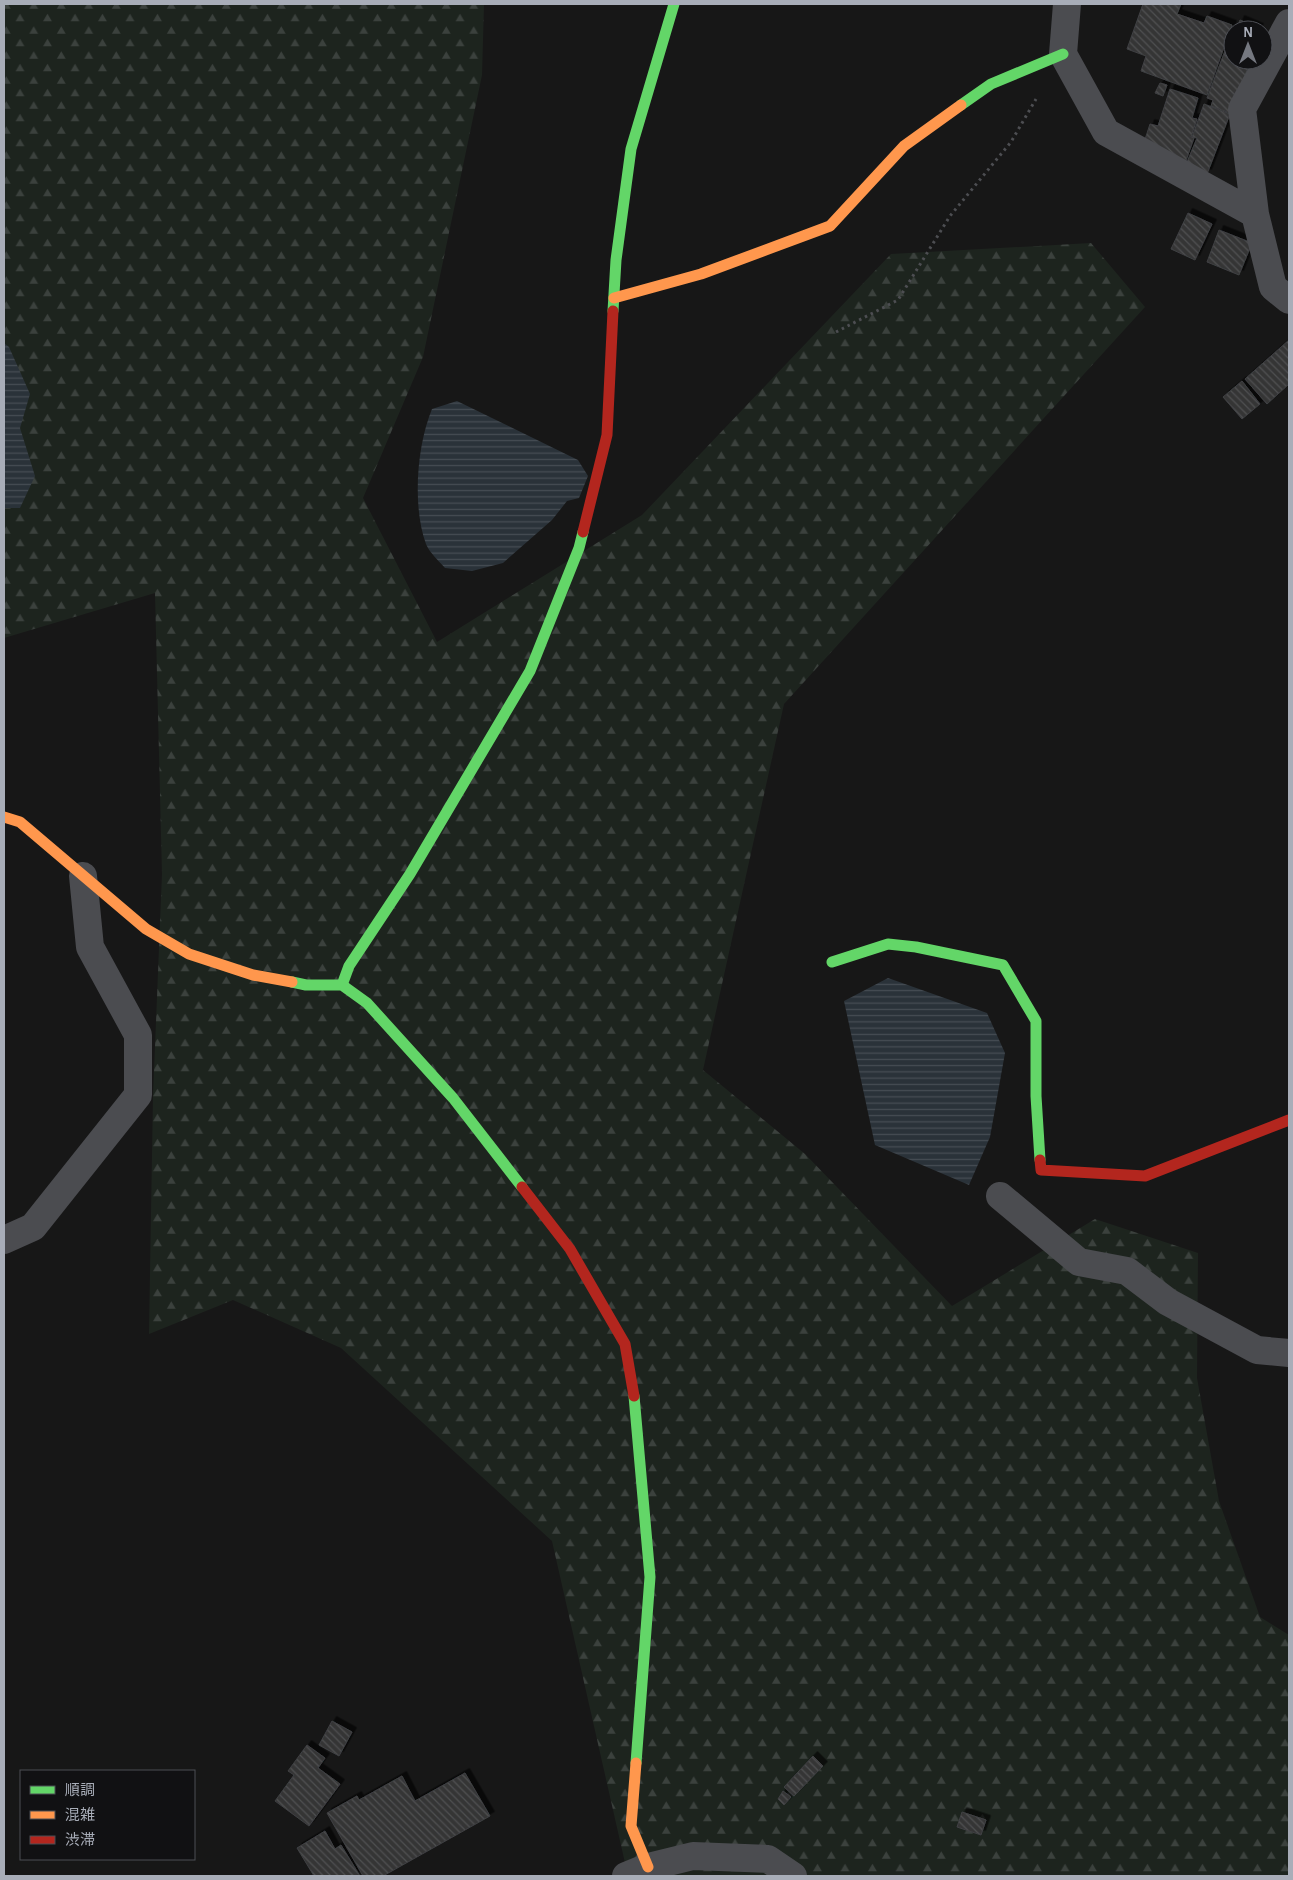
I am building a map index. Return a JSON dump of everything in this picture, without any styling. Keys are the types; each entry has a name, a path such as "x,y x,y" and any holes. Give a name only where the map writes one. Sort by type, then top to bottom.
{"street":[{"path":"342,985 348,966 410,874 530,671 579,548 607,435 616,260 631,149 674,4"},
{"path":"1067,4 1063,54 1106,132 1255,214"},
{"path":"1289,23 1242,109 1255,214 1273,287 1289,300"},
{"path":"614,298 701,274 830,226 904,146 991,84 1063,54"},
{"path":"4,817 20,822 146,929 189,954 253,976 306,985 342,985 367,1003 453,1098 570,1248 625,1344 637,1418 650,1577 631,1826 637,1872 693,1856 768,1859 793,1876"},
{"path":"4,1240 33,1227 138,1095 138,1035 90,947 84,876"},
{"path":"832,962 888,944 916,947 1003,965 1036,1021 1036,1096 1041,1170 1145,1176 1289,1120"},
{"path":"1000,1196 1079,1262 1128,1272 1168,1302 1257,1350 1289,1353"}],"path":[{"path":"836,332 898,300 950,216 1011,142 1039,94"}],"green space":[{"path":"4,4 484,4 482,75 423,357 363,498 437,642 642,515 891,254 1091,243 1145,307 784,704 703,1070 805,1154 952,1306 1095,1219 1198,1253 1197,1378 1219,1501 1260,1617 1289,1635 1289,1875 628,1876 552,1541 341,1348 233,1300 149,1334 153,1096 162,874 155,593 4,638"}],"shaded area":[{"path":"4,343 9,347 30,394 20,428 35,476 20,508 4,508"},
{"path":"457,401 578,460 588,476 579,498 567,501 552,520 503,563 472,571 445,568 434,556 426,544 419,512 418,476 420,458 432,409"},
{"path":"888,978 987,1013 1005,1053 990,1137 969,1185 875,1145 844,1001"}],"building":[{"path":"1143,4 1181,4 1177,14 1204,23 1207,16 1223,22 1223,50 1207,95 1141,71 1146,56 1127,49"},
{"path":"1223,56 1223,70 1247,70 1230,113 1211,106 1213,100 1207,98"},
{"path":"1160,83 1167,85 1163,96 1155,93"},
{"path":"1170,89 1198,98 1192,118 1197,119 1191,137 1194,138 1183,169 1140,155 1150,124 1158,126"},
{"path":"1204,104 1230,114 1207,174 1185,167 1197,138 1192,137"},
{"path":"1188,213 1212,224 1195,260 1171,249"},
{"path":"1219,230 1252,243 1239,275 1207,262"},
{"path":"1289,340 1289,384 1267,404 1245,379"},
{"path":"1242,381 1260,404 1242,419 1223,397"},
{"path":"332,1721 352,1732 339,1756 319,1745"},
{"path":"307,1745 325,1758 318,1768 340,1784 309,1826 275,1801 294,1775 288,1771"},
{"path":"813,1756 823,1766 794,1796 784,1787"},
{"path":"465,1773 490,1816 383,1876 363,1876 327,1813 357,1796 359,1800 402,1776 415,1801"},
{"path":"783,1791 791,1797 784,1805 778,1799"},
{"path":"962,1812 986,1820 981,1835 957,1827"},
{"path":"325,1831 335,1849 341,1845 360,1876 314,1876 297,1848"}],"traffic: fast":[{"path":"613,311 616,260 631,149 674,4"},
{"path":"961,105 991,84 1063,54"},
{"path":"342,985 349,966 410,874 530,671 579,548 583,532"},
{"path":"832,962 888,944 916,947 1003,965 1036,1021 1036,1096 1040,1160"},
{"path":"292,982 306,985 342,985 367,1003 453,1098 522,1187"},
{"path":"634,1396 650,1577 636,1763"}],"traffic: slow":[{"path":"614,298 701,274 830,226 904,146 961,105"},
{"path":"4,817 20,822 146,929 189,954 253,975 292,982"},
{"path":"636,1763 631,1826 648,1867"}],"traffic: jam":[{"path":"583,532 607,435 613,311"},
{"path":"1040,1160 1041,1170 1145,1176 1289,1120"},
{"path":"522,1187 570,1249 625,1344 634,1396"}]}
